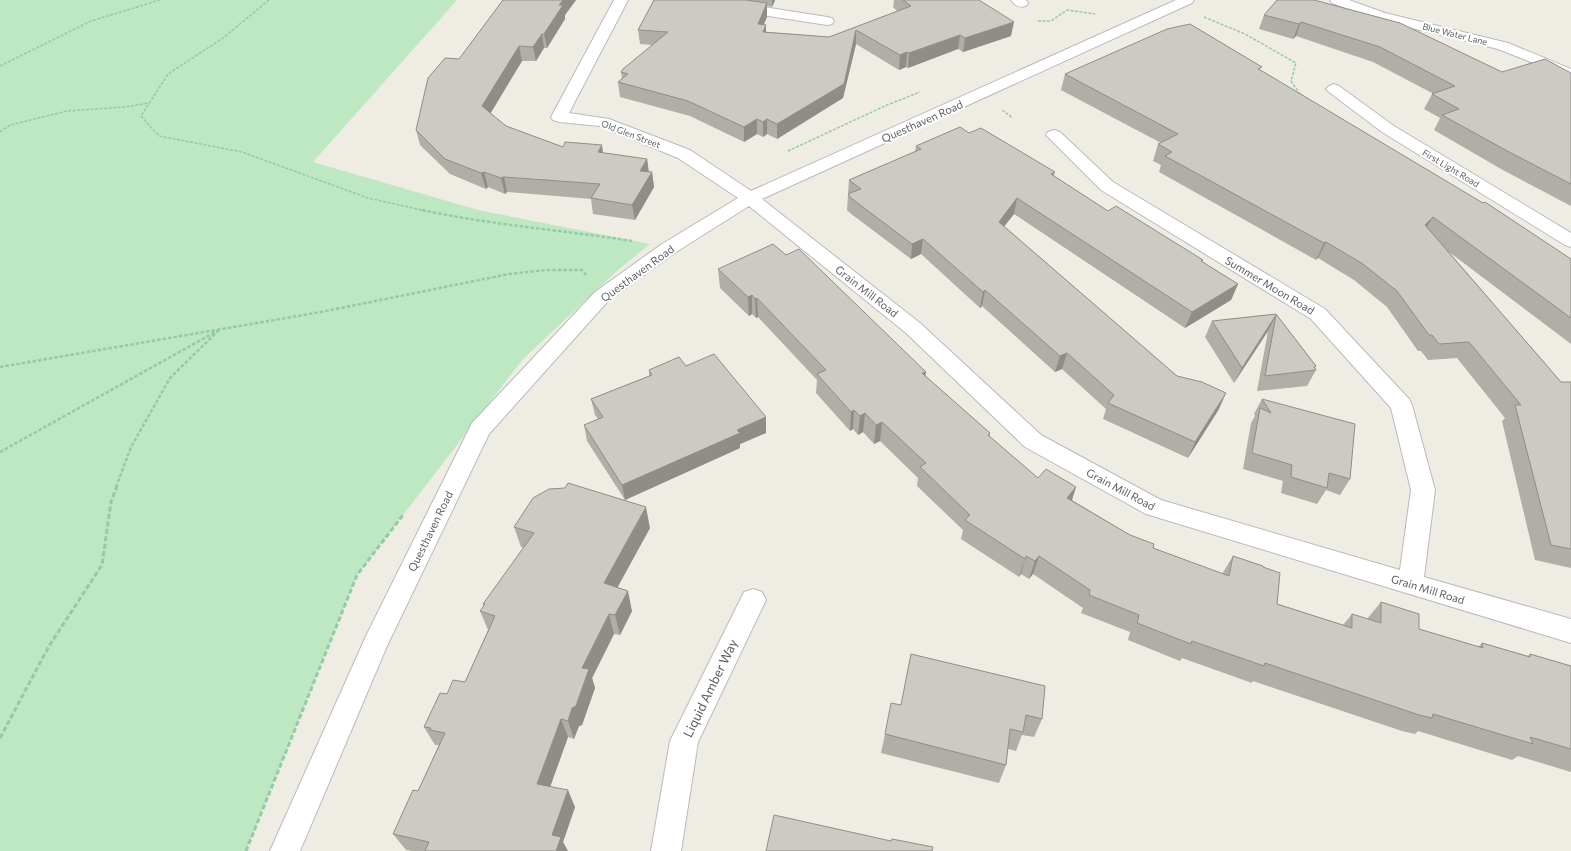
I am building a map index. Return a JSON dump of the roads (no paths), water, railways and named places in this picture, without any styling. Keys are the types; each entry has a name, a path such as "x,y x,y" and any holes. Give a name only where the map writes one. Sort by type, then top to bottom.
{"street":[{"name":"Old Glen Street","path":"621,0 559,118 603,122 684,154 750,198"},
{"path":"692,0 827,21"},
{"name":"Questhaven Road","path":"285,851 374,644 480,429 602,296 669,248 750,198 1187,0"},
{"name":"Blue Water Lane","path":"1338,0 1380,16 1502,46 1571,74"},
{"name":"First Light Road","path":"1334,89 1388,129 1571,241"},
{"name":"Summer Moon Road","path":"1054,135 1107,186 1318,314 1401,405 1423,490 1411,583"},
{"name":"Grain Mill Road","path":"750,198 913,328 1033,441 1154,507 1571,631"},
{"name":"Liquid Amber Way","path":"666,851 684,741 753,600"}]}
